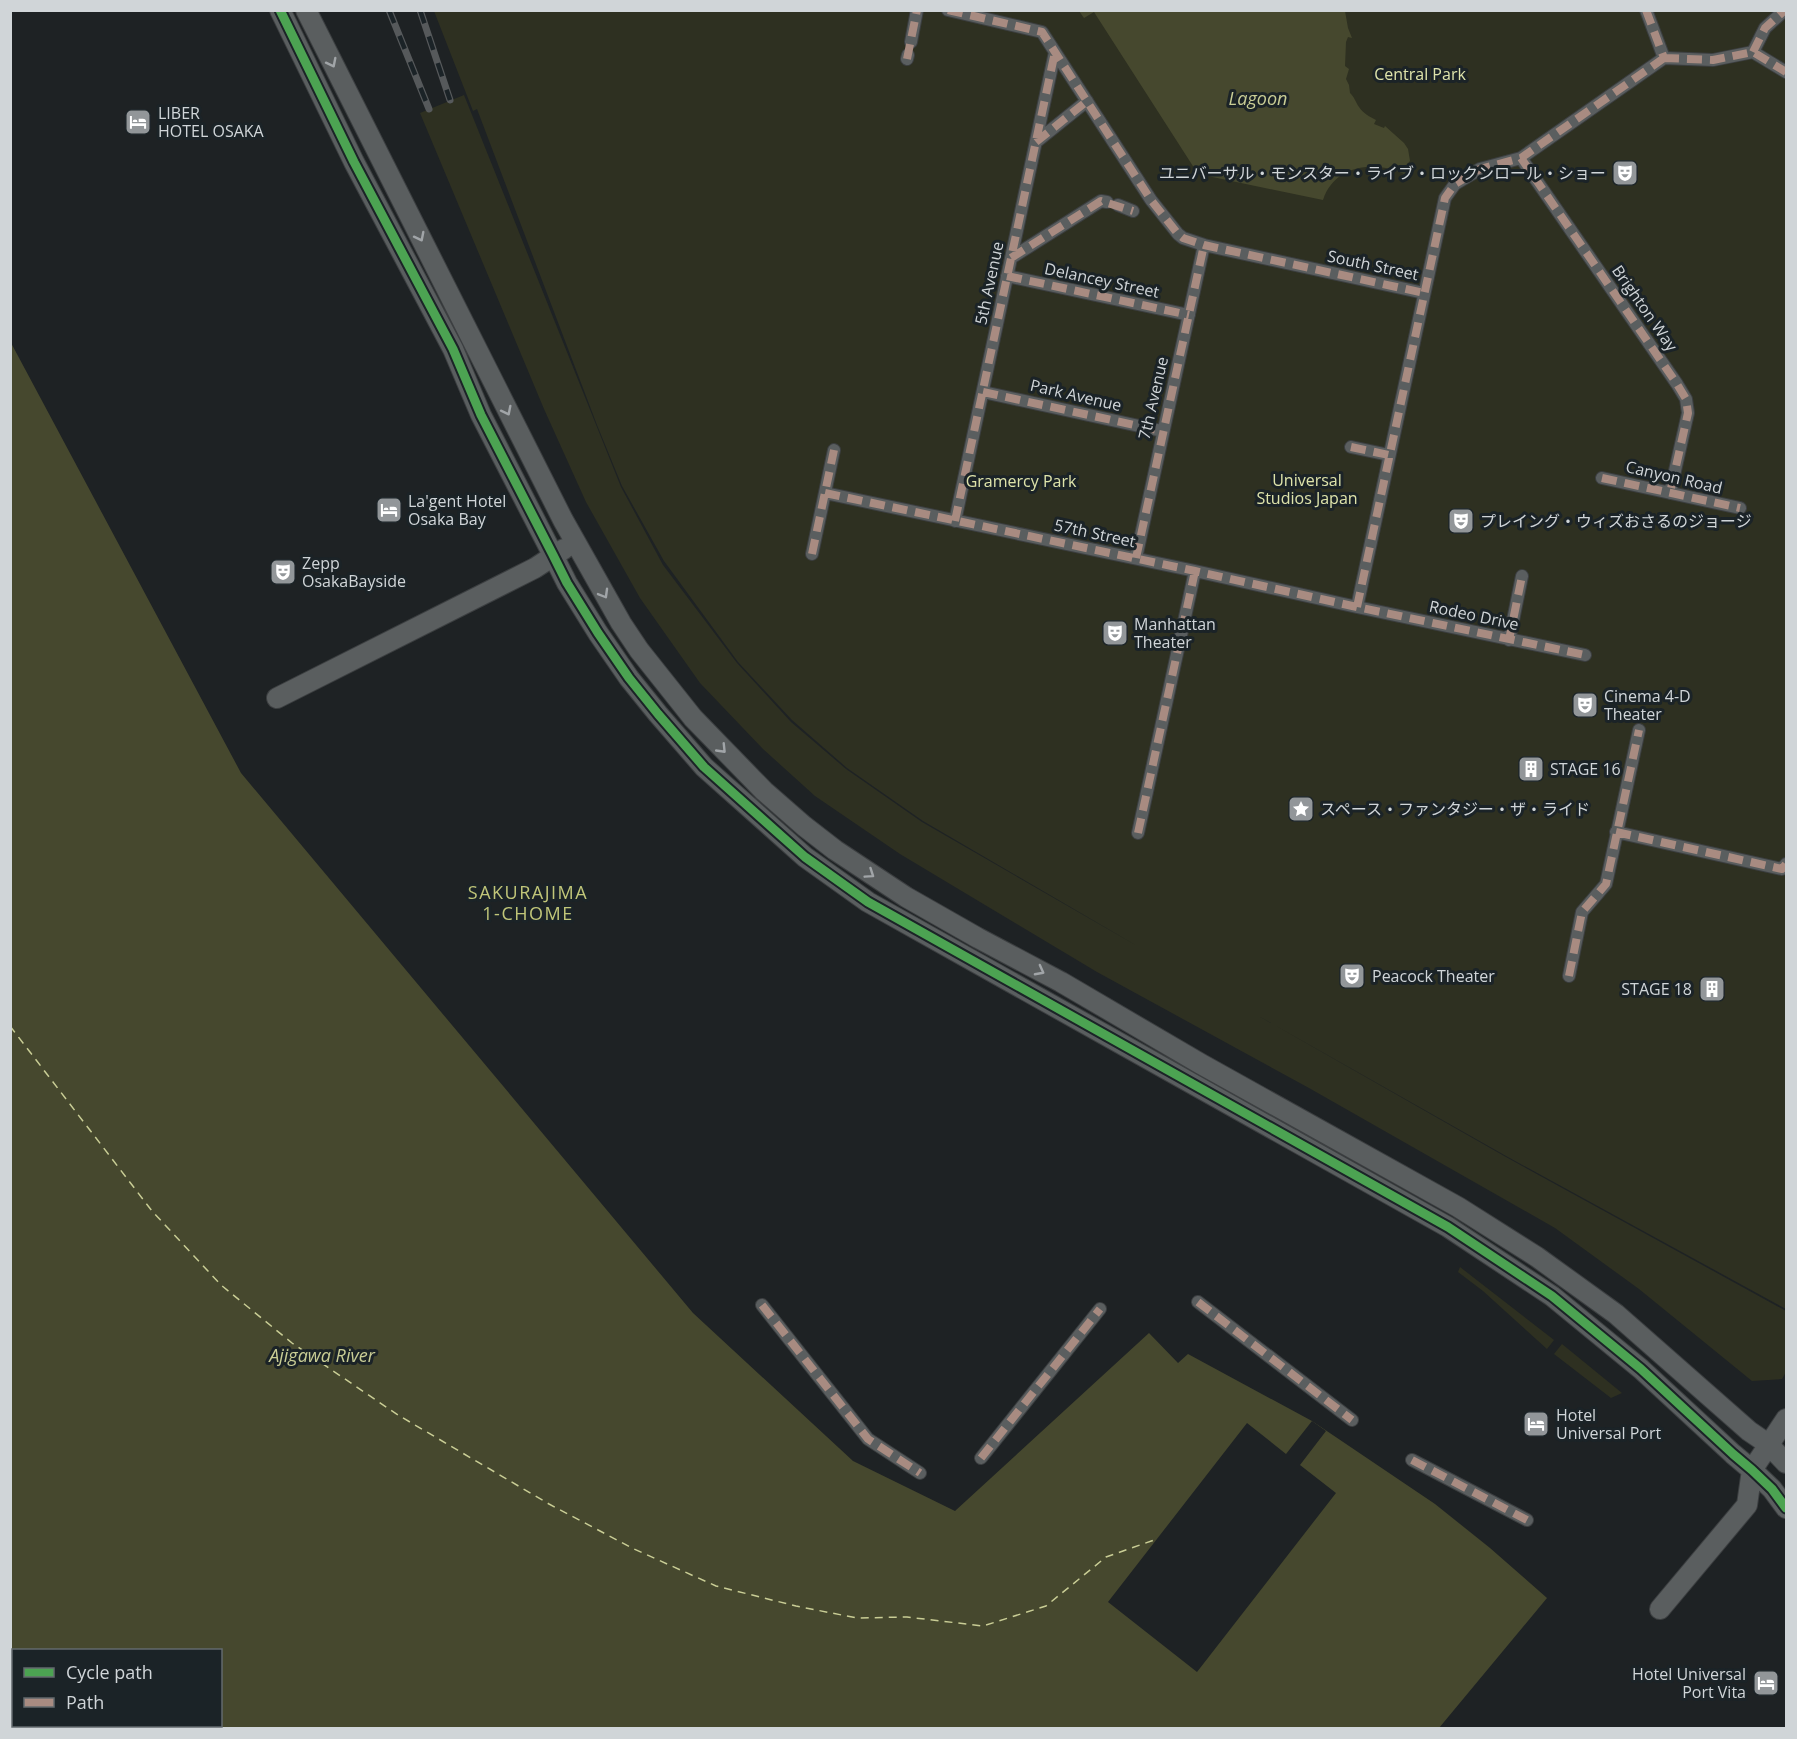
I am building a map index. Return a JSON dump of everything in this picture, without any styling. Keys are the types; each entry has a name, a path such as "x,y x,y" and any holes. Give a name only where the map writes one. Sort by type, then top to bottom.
{"street":[{"path":"280,10 354,162 453,349 481,415 567,583 629,678 704,767 805,857 868,902 1448,1227 1552,1296 1641,1369 1772,1489 1786,1508"},
{"path":"306,10 575,543 639,650 693,718 764,791 827,844 868,874 906,897 1458,1207 1536,1257 1616,1314 1749,1431 1768,1444 1786,1464"},
{"path":"909,52 917,10"},
{"name":"South Street","path":"948,10 1042,32 1151,200 1174,231 1183,238 1424,293 1442,206 1449,192 1463,178 1480,169 1521,158 1664,58"},
{"path":"1646,10 1664,58 1713,60 1753,52 1786,72"},
{"path":"1753,52 1765,28 1785,10"},
{"name":"5th Avenue","path":"955,521 1055,52"},
{"path":"1036,142 1087,101"},
{"name":"Brighton Way","path":"1521,158 1686,399 1688,413 1670,493"},
{"path":"1011,258 1101,201 1133,211"},
{"name":"7th Avenue","path":"1136,558 1204,244"},
{"name":"Delancey Street","path":"1007,276 1189,315"},
{"path":"1357,607 1424,293"},
{"name":"Park Avenue","path":"983,392 1162,431"},
{"path":"1351,447 1389,455"},
{"path":"812,554 834,450"},
{"name":"Canyon Road","path":"1602,478 1740,508"},
{"name":"57th Street","path":"825,493 1357,607"},
{"path":"276,698 535,568 575,543"},
{"path":"1138,833 1195,571"},
{"path":"1509,640 1522,576"},
{"name":"Rodeo Drive","path":"1357,607 1585,655"},
{"path":"1569,976 1582,912 1606,884 1639,730"},
{"path":"1616,832 1782,869 1786,864"},
{"path":"1198,1302 1352,1420"},
{"path":"762,1305 868,1439 920,1473"},
{"path":"981,1458 1100,1309"},
{"path":"1747,1504 1752,1470 1786,1419"},
{"path":"1412,1460 1527,1520"},
{"path":"1660,1609 1747,1504 1772,1489 1786,1468"}],"green space":[{"name":"Universal Studios Japan","path":"434,11 1786,11 1786,1309 1506,1156 1255,1014 1506,1157 1786,1311 1786,1372 1782,1379 1752,1381 1639,1289 1555,1228 1309,1088 1097,972 900,854 815,796 763,749 700,683 640,598 586,502 544,409 420,113 464,95 621,487 663,565 737,663 791,722 846,769 922,822 1139,947 923,821 847,768 792,720 738,662 664,561 622,486 477,109 473,111"},
{"path":"1460,1267 1554,1340 1547,1349 1483,1291 1458,1272"},
{"path":"1562,1344 1622,1393 1611,1398 1554,1354"}],"water":[{"name":"Lagoon","path":"1079,11 1345,11 1352,38 1348,37 1346,42 1345,66 1349,69 1346,79 1350,93 1362,111 1376,120 1374,124 1384,128 1385,126 1404,143 1408,149 1410,161 1407,164 1407,171 1410,171 1408,176 1384,168 1359,168 1337,178 1323,200 1198,174 1094,12 1084,18"},
{"name":"Ajigawa River","path":"10,341 241,773 693,1313 853,1461 955,1511 1149,1333 1178,1363 1188,1354 1312,1421 1435,1504 1547,1598 1439,1728 11,1728"}],"pier":[{"path":"1312,1421 1326,1431 1300,1465 1336,1493 1197,1672 1108,1602 1247,1423 1286,1454"}],"ferry route":[{"path":"10,1026 152,1211 221,1285 292,1343 398,1415 549,1504 634,1549 716,1586 857,1618 907,1617 983,1626 1046,1606 1106,1557 1157,1539"}],"railway":[{"path":"389,10 429,109"},
{"path":"420,10 450,100"}],"marked path":[{"path":"907,59 917,10"},
{"path":"948,10 1042,32 1151,200 1183,238 1204,245 1424,293"},
{"path":"1646,10 1664,58"},
{"path":"1753,52 1765,28 1785,10"},
{"path":"955,521 1055,52"},
{"path":"1664,58 1713,60 1753,52 1786,72"},
{"path":"1357,607 1445,198 1455,184 1480,169 1521,158 1664,58"},
{"path":"1036,142 1087,101"},
{"path":"1521,158 1686,399 1688,413 1670,493"},
{"path":"1011,258 1101,201 1133,211"},
{"path":"1136,558 1204,245"},
{"path":"1007,276 1189,315"},
{"path":"983,392 1162,431"},
{"path":"1351,447 1389,455"},
{"path":"812,554 834,450"},
{"path":"1602,478 1740,508"},
{"path":"825,493 1585,655"},
{"path":"1138,833 1195,571"},
{"path":"1509,640 1522,576"},
{"path":"1569,976 1582,912 1606,884 1639,730"},
{"path":"1616,832 1782,869 1786,864"},
{"path":"1198,1302 1352,1420"},
{"path":"762,1305 868,1439 920,1473"},
{"path":"981,1458 1100,1309"},
{"path":"1412,1460 1527,1520"}],"cycle path":[{"path":"280,10 354,162 453,349 481,415 567,583 629,678 704,767 805,857 868,902 1448,1227 1552,1296 1641,1369 1772,1489 1786,1508"}],"place":[{"name":"LIBER HOTEL OSAKA","path":"138,122"},
{"name":"ユニバーサル・モンスター・ライブ・ロックンロール・ショー","path":"1625,173"},
{"name":"La'gent Hotel Osaka Bay","path":"389,510"},
{"name":"プレイング・ウィズおさるのジョージ","path":"1461,521"},
{"name":"Zepp OsakaBayside","path":"283,572"},
{"name":"Manhattan Theater","path":"1115,633"},
{"name":"Cinema 4-D Theater","path":"1585,705"},
{"name":"STAGE 16","path":"1531,769"},
{"name":"スペース・ファンタジー・ザ・ライド","path":"1301,809"},
{"name":"Peacock Theater","path":"1352,976"},
{"name":"STAGE 18","path":"1712,989"},
{"name":"Hotel Universal Port","path":"1536,1424"},
{"name":"Hotel Universal Port Vita","path":"1766,1683"}],"district":[{"name":"SAKURAJIMA 1-CHOME","path":"528,902"}],"park label":[{"name":"Central Park","path":"1420,74"},
{"name":"Gramercy Park","path":"1021,481"}]}
